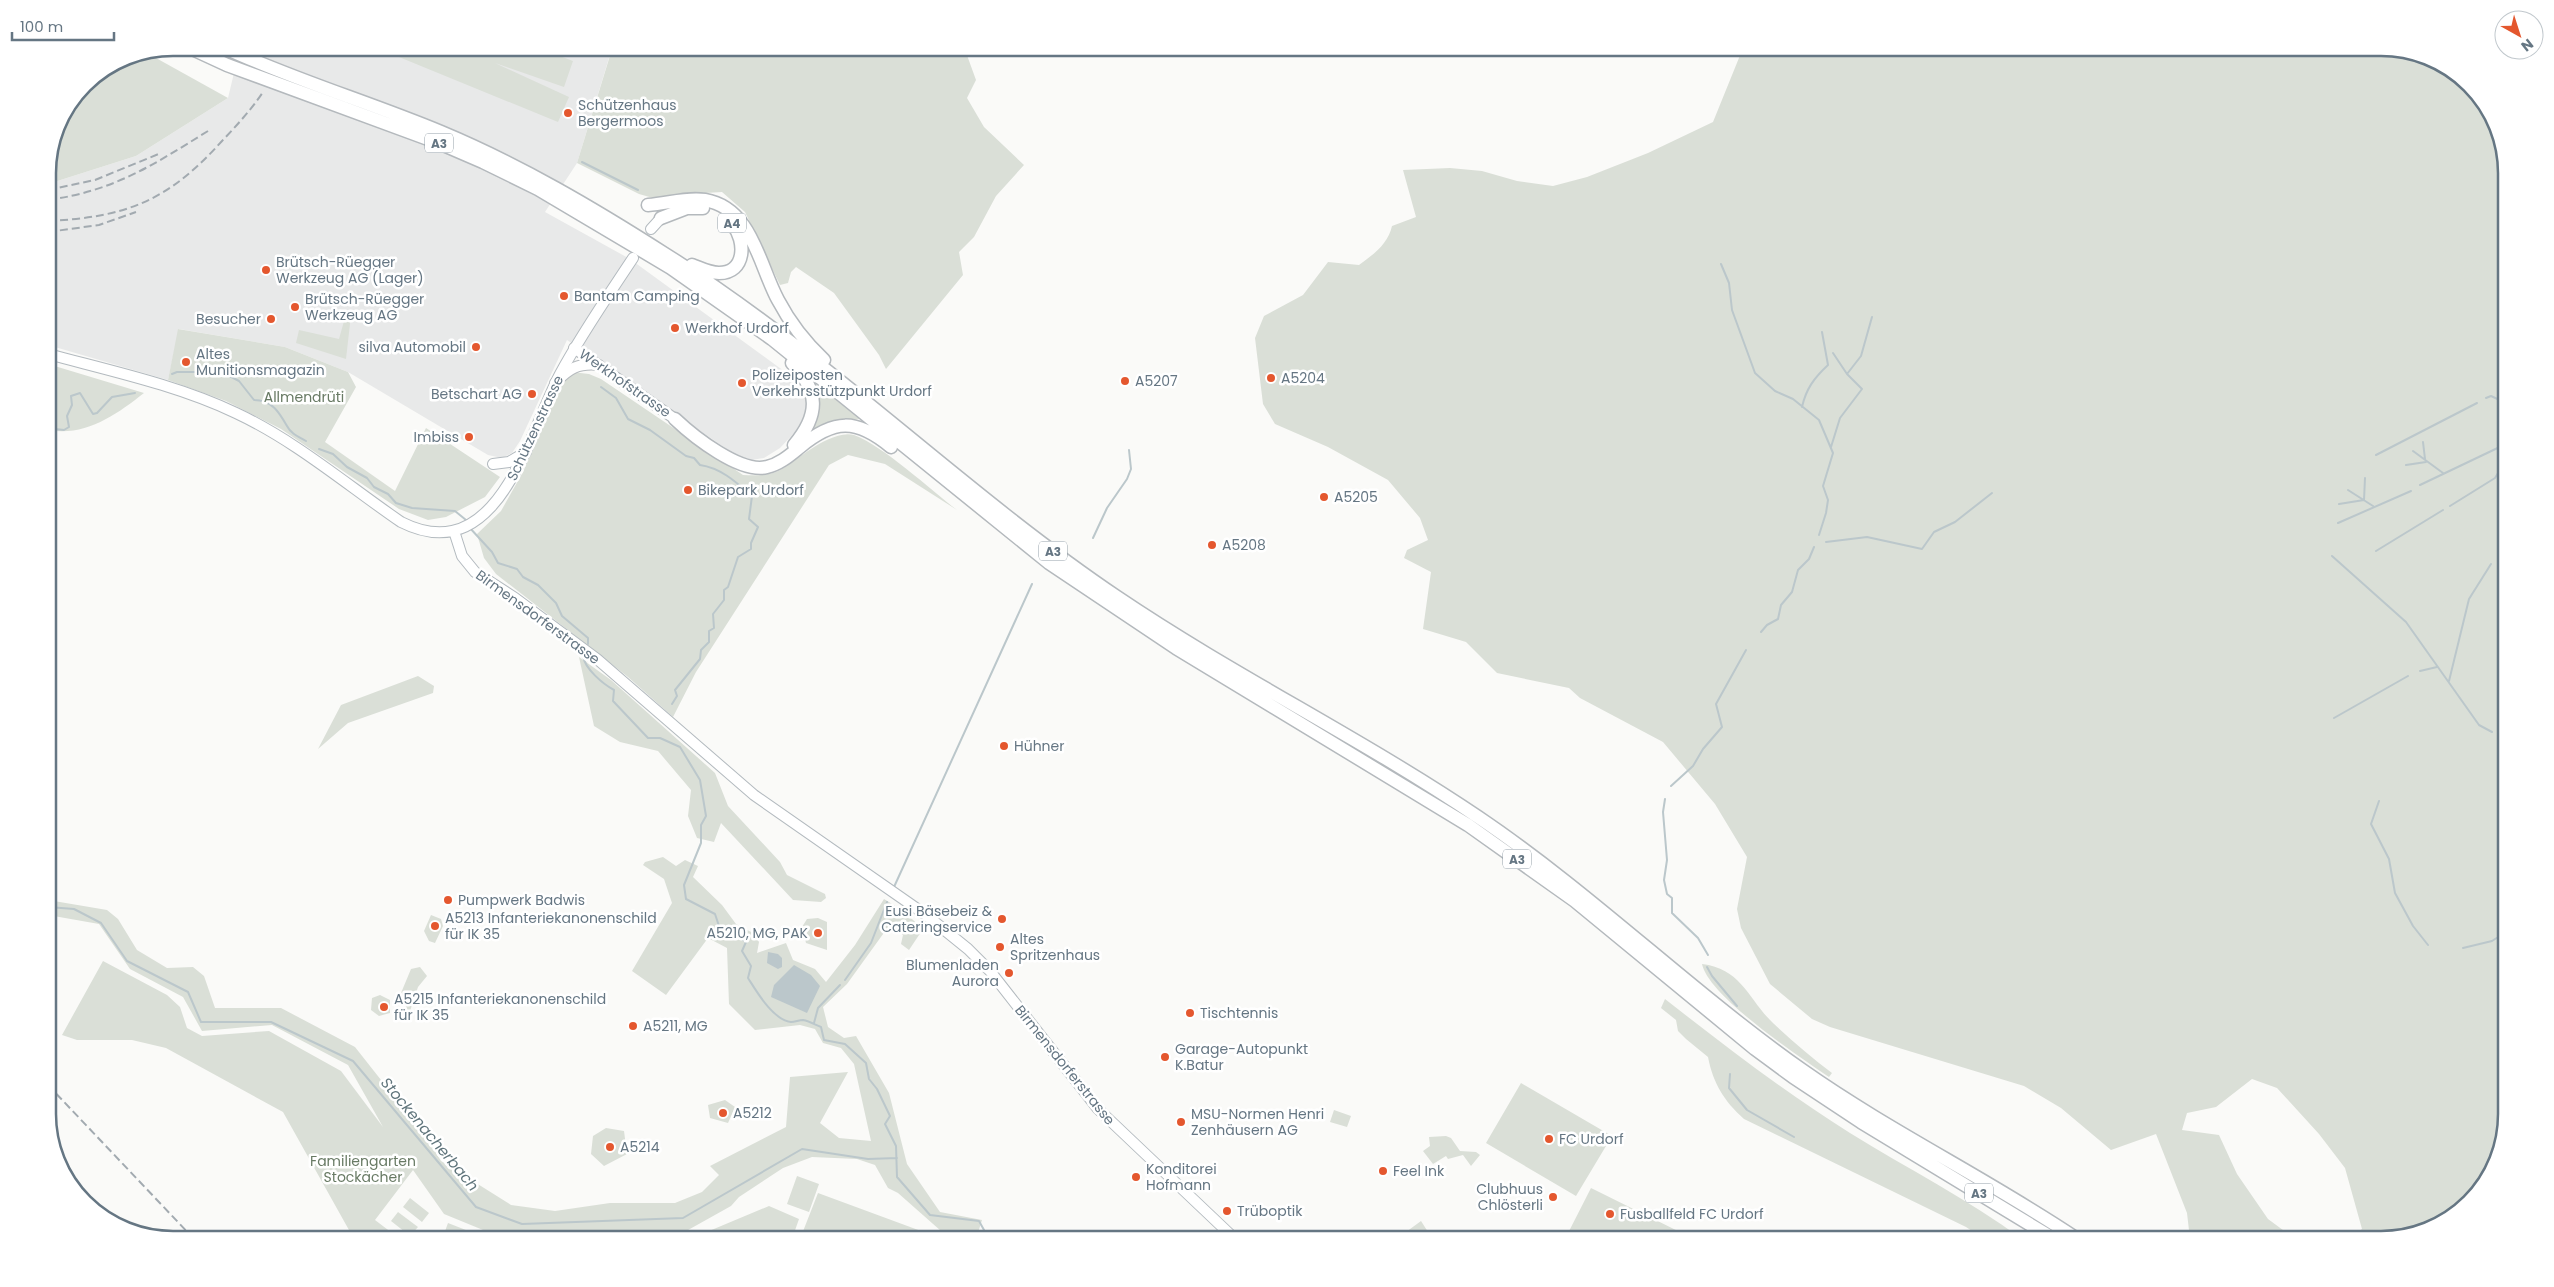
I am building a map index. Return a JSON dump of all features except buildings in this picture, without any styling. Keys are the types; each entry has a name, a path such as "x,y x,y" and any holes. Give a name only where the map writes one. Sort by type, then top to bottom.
{"highway":[{"name":"A3","path":"209,57 439,143 511,175 623,239 743,318 806,366 1049,563 1137,623 1420,793 1499,846 1575,901 1756,1049 1824,1099 2039,1231"},
{"name":"A3","path":"245,57 409,119 490,154 583,203 668,256 779,334 1006,516 1115,595 1223,664 1388,760 1514,842 1800,1069 1867,1112 1999,1190 2062,1231"},
{"path":"661,218 669,209 690,200"},
{"name":"A4","path":"648,205 703,200 718,204 739,219 750,235 772,290 792,324 816,352 861,392 872,408"},
{"name":"A4","path":"661,218 687,208 706,208 716,211 731,222 741,236 743,244 740,259 725,272 709,271 668,256"},
{"path":"743,318 807,380 813,405 806,436"},
{"path":"675,419 732,457 749,463 774,460 790,450 806,436 832,427 858,427 880,438 920,471 936,473"}],"main road":[{"path":"651,229 661,218"},
{"name":"Schützenstrasse","path":"457,530 474,521 503,494 526,452 555,383 574,348 632,258"},
{"name":"Werkhofstrasse","path":"574,348 675,419"},
{"path":"57,357 191,395 230,410 282,439 401,522 423,531 457,530"},
{"path":"555,383 572,367 585,364 600,365"},
{"path":"493,464 510,462 526,452"},
{"name":"Birmensdorferstrasse","path":"457,530 462,556 475,572 515,598 597,659 754,795 943,928 982,962 1098,1109 1226,1231"}],"shaded area":[{"path":"238,57 609,57 577,163 545,212 630,259 788,374 804,392 807,403 806,413 796,431 780,448 764,458 751,460 737,456 567,340 520,441 512,453 502,458 488,455 348,372 285,347 179,329 168,380 57,348 57,181 136,156 228,98"},
{"path":"768,952 778,954 782,958 782,967 778,969 767,963"},
{"path":"794,965 811,975 820,986 807,1013 771,997 774,985"}],"green space":[{"path":"1740,56 2396,57 2418,62 2446,76 2469,96 2478,108 2492,136 2497,166 2498,1113 2497,1129 2492,1151 2478,1179 2469,1191 2439,1215 2411,1227 2396,1230 2359,1231 2362,1229 2345,1168 2319,1134 2277,1088 2252,1079 2216,1107 2187,1113 2182,1130 2219,1135 2237,1174 2268,1219 2284,1231 2189,1231 2187,1213 2156,1134 2111,1150 2061,1108 2024,1086 1830,1027 1812,1019 1770,984 1741,928 1737,909 1747,857 1715,804 1663,742 1580,698 1569,688 1497,673 1466,642 1423,629 1431,572 1404,558 1407,550 1428,540 1420,518 1388,480 1328,447 1275,424 1263,404 1255,338 1264,316 1303,295 1328,262 1359,265 1375,253 1384,243 1392,226 1416,217 1403,170 1450,168 1482,171 1517,181 1553,186 1587,177 1648,153 1713,122"},
{"path":"399,57 562,57 573,61 564,87 495,63 569,97 558,122"},
{"path":"610,57 968,57 976,80 967,98 984,127 1024,165 996,196 974,237 959,252 963,275 886,369 879,355 834,293 796,267 791,272 788,283 780,285 745,212 722,192 689,194 660,200 639,194 577,163"},
{"path":"156,58 228,98 136,156 57,181 57,158 60,143 76,108 85,96 102,81 122,68 136,62"},
{"path":"346,314 351,315 346,359 296,343 299,330 339,339"},
{"name":"Allmendrüti","path":"178,329 285,347 348,372 356,387 325,442 395,491 426,428 500,477 485,497 446,517 428,520 399,509 281,429 226,401 168,380"},
{"path":"57,367 144,393 122,409 99,422 75,430 57,431"},
{"path":"572,372 589,374 601,379 743,475 774,473 826,440 849,434 865,440 878,448 957,510 885,464 848,455 829,465 696,672 673,717 628,677 496,574 484,558 477,534 501,511 523,472 562,381"},
{"path":"814,382 860,419 833,423 807,433 818,401"},
{"path":"579,657 611,680 715,773 728,806 780,862 787,875 825,894 826,898 821,902 793,900 721,823 714,842 697,838 688,816 691,790 658,751 620,742 594,726"},
{"path":"418,676 434,686 433,693 348,723 318,749 341,705"},
{"name":"Familiengarten Stockächer","path":"663,857 676,866 685,860 698,866 693,877 722,905 736,924 753,933 759,942 757,953 786,943 793,960 815,969 826,982 855,945 884,899 902,910 923,929 909,950 901,944 903,935 891,923 847,984 823,1007 828,1027 844,1038 856,1036 889,1093 907,1164 940,1212 982,1220 979,1231 941,1231 898,1193 888,1188 875,1165 857,1159 812,1157 783,1168 739,1197 731,1206 686,1231 485,1231 444,1214 413,1170 375,1220 389,1231 350,1231 283,1112 166,1048 132,1040 77,1040 62,1035 103,961 167,995 180,1007 187,1028 202,1036 269,1031 341,1071 383,1127 348,1065 272,1025 202,1031 183,997 130,969 99,924 57,917 57,902 107,910 118,919 137,950 167,968 193,967 204,976 215,1008 281,1008 355,1047 426,1137 441,1161 511,1205 555,1211 610,1203 675,1203 702,1192 719,1175 710,1166 786,1127 790,1077 848,1072 820,1123 839,1138 871,1141 854,1064 841,1048 823,1043 815,1029 800,1025 755,1030 729,1004 727,948 708,938 666,995 632,971 672,903 664,879 643,865 645,862"},
{"path":"431,915 441,919 443,926 435,943 429,941 424,931"},
{"path":"818,918 827,922 827,950 806,943 802,927 807,919"},
{"path":"1702,964 1716,967 1726,972 1743,986 1773,1023 1832,1073 1829,1077 1778,1041 1738,1009 1708,978"},
{"path":"420,967 427,976 418,987 409,1014 401,993 411,969"},
{"path":"380,995 390,1000 390,1013 379,1016 371,1010 372,998"},
{"path":"1665,999 1756,1069 1826,1118 1959,1197 2011,1231 1972,1231 1744,1119 1720,1091 1708,1057 1678,1031 1676,1020 1661,1008"},
{"name":"FC Urdorf","path":"1521,1083 1612,1136 1576,1196 1486,1143"},
{"path":"725,1100 735,1107 728,1123 710,1118 708,1105"},
{"path":"1334,1110 1351,1116 1347,1127 1330,1122"},
{"path":"606,1128 624,1131 627,1154 604,1166 591,1154 593,1136"},
{"path":"1446,1136 1451,1138 1460,1151 1476,1152 1480,1155 1471,1166 1463,1155 1448,1159 1446,1156 1433,1164 1423,1151 1430,1146 1429,1137"},
{"path":"797,1176 819,1184 809,1212 787,1204"},
{"name":"Fusballfeld FC Urdorf","path":"1591,1188 1678,1231 1569,1231"},
{"path":"818,1193 921,1231 803,1231"},
{"path":"410,1198 429,1213 422,1222 403,1207"},
{"path":"769,1206 799,1219 795,1231 709,1231"},
{"path":"398,1212 418,1227 414,1231 404,1231 391,1221"},
{"path":"1421,1221 1427,1231 1407,1231"},
{"path":"448,1223 468,1231 445,1231"}],"waterway":[{"path":"582,162 638,190"},
{"path":"1721,264 1729,283 1732,310 1755,373 1775,391 1793,399 1819,420 1833,453 1823,486 1828,500 1819,535"},
{"path":"1831,447 1840,418 1862,389 1847,374 1861,356 1872,317"},
{"path":"1802,407 1811,384 1828,365 1822,332"},
{"path":"1833,353 1847,374"},
{"path":"172,374 177,372 222,372 239,381 254,400 266,402 274,408 289,429 306,441"},
{"path":"601,387 616,398 628,419 650,430 686,456 694,458 700,465 715,469 728,476 752,496 749,519 758,527 751,543 751,549 738,557 728,587 724,590 724,600 713,614 714,628 709,631 709,642 701,650 700,659 675,690 677,696 672,704"},
{"path":"57,429 64,430 69,427 67,416 72,405 71,396 80,393 93,414 97,413 112,397 135,393"},
{"path":"2486,398 2491,396 2497,399"},
{"path":"2376,455 2477,403"},
{"path":"2423,442 2425,459"},
{"path":"2420,485 2497,448"},
{"path":"319,449 333,454 347,467 367,478 374,487 388,494 396,503 412,508 455,511 466,520"},
{"path":"1093,538 1107,508 1127,479 1131,469 1129,450"},
{"path":"2413,451 2443,473"},
{"path":"2406,465 2426,462"},
{"path":"2450,506 2495,478 2497,474"},
{"path":"2339,504 2364,500 2365,478"},
{"path":"2348,490 2373,506"},
{"path":"2338,523 2411,491"},
{"path":"1826,542 1867,537 1922,549 1934,532 1955,522 1992,493"},
{"path":"2376,551 2443,510"},
{"path":"469,527 492,552 498,563 517,569 523,577 538,585 556,603 562,616 588,638 588,644"},
{"path":"1761,632 1767,625 1778,619 1781,605 1792,592 1798,570 1809,559 1814,547"},
{"path":"2332,556 2406,622 2479,725 2492,732"},
{"path":"2449,681 2469,599 2491,564"},
{"path":"894,887 1032,584"},
{"path":"1671,786 1693,766 1703,749 1722,727 1716,704 1746,650"},
{"path":"583,656 591,671 614,690 613,701 648,738 660,738 680,747 700,780 706,816 701,825 701,843 684,885 686,899 715,914 721,932 727,938 737,936 746,942 742,951 751,966 748,978 772,1011 784,1020 791,1022 803,1020 821,1027 824,1040 845,1044 866,1063 869,1079 877,1089 890,1116 885,1124 896,1146 897,1177 930,1215 979,1221 985,1231"},
{"path":"2420,671 2437,667"},
{"path":"2334,718 2408,676"},
{"path":"1665,799 1663,812 1667,860 1664,880 1667,894 1672,898 1672,913 1698,938 1708,955"},
{"path":"2379,801 2371,824 2389,859 2395,893 2413,926 2428,945"},
{"path":"845,980 871,943 887,902"},
{"name":"Stockenacherbach","path":"57,908 74,909 101,923 127,961 188,992 201,1022 271,1022 353,1061 476,1207 522,1224 683,1218 802,1149 868,1159 897,1158"},
{"path":"2463,948 2492,941 2498,937"},
{"path":"1707,967 1712,976 1737,1006"},
{"path":"814,1023 818,1008 840,985"},
{"path":"1730,1074 1729,1088 1747,1110 1794,1137"}],"railway":[{"path":"57,220 76,219 124,210 164,192 202,162 244,117 263,92"},
{"path":"57,198 93,190 132,175 208,131"},
{"path":"57,188 95,180 161,153"},
{"path":"57,231 99,225 136,212"},
{"path":"57,1094 186,1231"}],"place":[{"name":"Schützenhaus Bergermoos","path":"568,113"},
{"name":"Brütsch-Rüegger Werkzeug AG (Lager)","path":"266,270"},
{"name":"Bantam Camping","path":"564,296"},
{"name":"Brütsch-Rüegger Werkzeug AG","path":"295,307"},
{"name":"Besucher","path":"271,319"},
{"name":"Werkhof Urdorf","path":"675,328"},
{"name":"silva Automobil","path":"476,347"},
{"name":"Altes Munitionsmagazin","path":"186,362"},
{"name":"A5204","path":"1271,378"},
{"name":"A5207","path":"1125,381"},
{"name":"Polizeiposten Verkehrsstützpunkt Urdorf","path":"742,383"},
{"name":"Betschart AG","path":"532,394"},
{"name":"Imbiss","path":"469,437"},
{"name":"Bikepark Urdorf","path":"688,490"},
{"name":"A5205","path":"1324,497"},
{"name":"A5208","path":"1212,545"},
{"name":"Hühner","path":"1004,746"},
{"name":"Pumpwerk Badwis","path":"448,900"},
{"name":"Eusi Bäsebeiz & Cateringservice","path":"1002,919"},
{"name":"A5213 Infanteriekanonenschild für IK 35","path":"435,926"},
{"name":"A5210, MG, PAK","path":"818,933"},
{"name":"Altes Spritzenhaus","path":"1000,947"},
{"name":"Blumenladen Aurora","path":"1009,973"},
{"name":"A5215 Infanteriekanonenschild für IK 35","path":"384,1007"},
{"name":"Tischtennis","path":"1190,1013"},
{"name":"A5211, MG","path":"633,1026"},
{"name":"Garage-Autopunkt K.Batur","path":"1165,1057"},
{"name":"A5212","path":"723,1113"},
{"name":"MSU-Normen Henri Zenhäusern AG","path":"1181,1122"},
{"name":"FC Urdorf","path":"1549,1139"},
{"name":"A5214","path":"610,1147"},
{"name":"Feel Ink","path":"1383,1171"},
{"name":"Konditorei Hofmann","path":"1136,1177"},
{"name":"Clubhuus Chlösterli","path":"1553,1197"},
{"name":"Trüboptik","path":"1227,1211"},
{"name":"Fusballfeld FC Urdorf","path":"1610,1214"}]}
